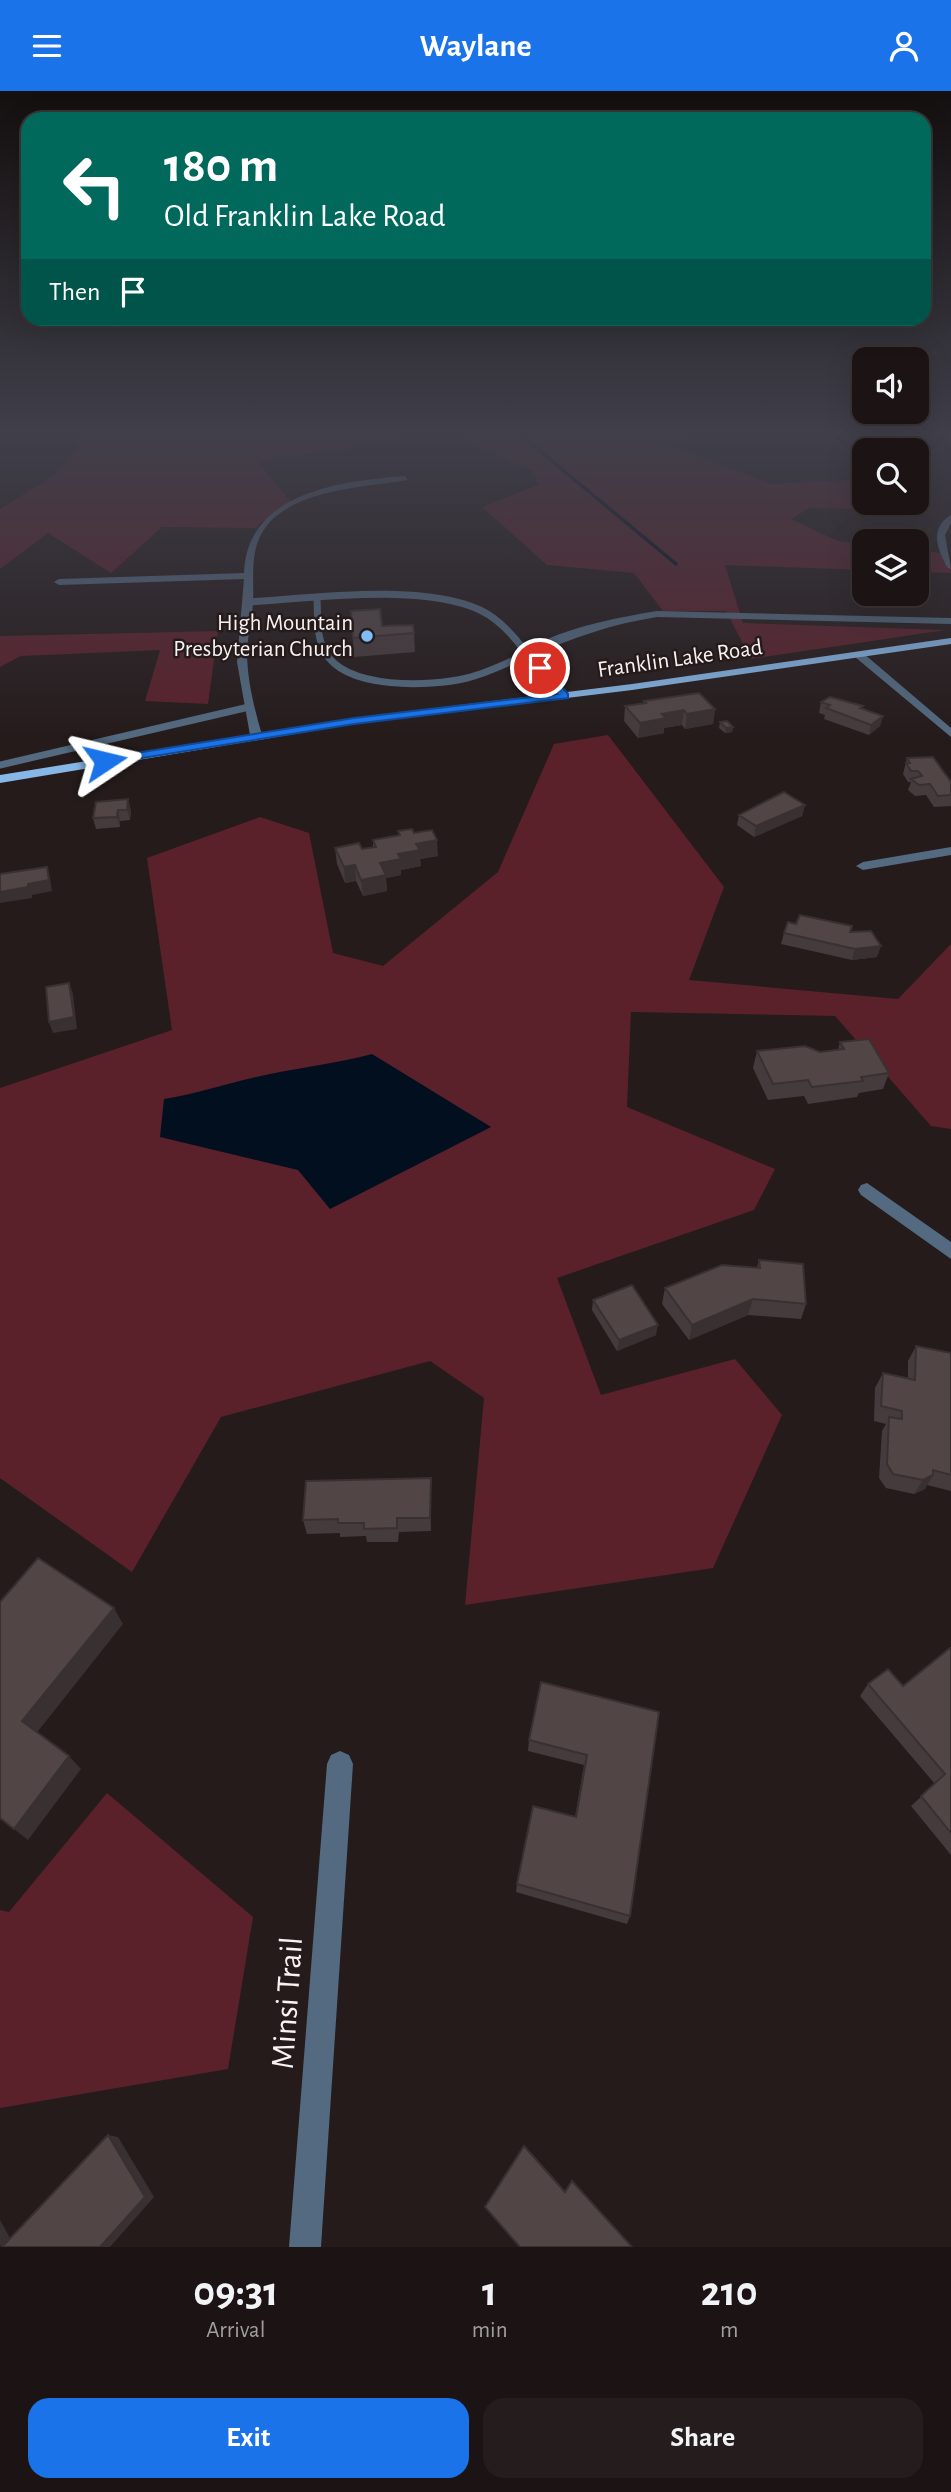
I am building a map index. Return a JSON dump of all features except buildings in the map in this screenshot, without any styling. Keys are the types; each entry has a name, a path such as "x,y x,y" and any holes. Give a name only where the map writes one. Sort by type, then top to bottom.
{"main road":[{"name":"Franklin Lake Road","path":"0,779 412,713 565,696 951,641"}],"street":[{"path":"256,537 248,576 242,651 243,683 256,736"},
{"path":"939,537 940,545 951,566"},
{"path":"59,582 248,576"},
{"path":"565,696 527,654 565,637 614,621 656,614 951,621"},
{"path":"859,655 951,734"},
{"path":"863,866 951,851"},
{"path":"867,1190 951,1252"},
{"name":"Minsi Trail","path":"305,2247 340,1764"}],"lane":[{"path":"248,602 317,599 410,597 455,601 479,609 501,625 527,654 474,676 443,683 393,682 363,676 344,670 328,658 318,638 317,599"},
{"path":"0,765 249,707"}],"shaded area":[{"path":"0,537 43,537 0,569"},
{"path":"54,537 151,537 111,573"},
{"path":"515,537 829,537 852,543 852,570 725,565 743,623 946,630 751,659 726,611 663,611 634,573 547,565"},
{"path":"929,552 949,554 951,573 929,572"},
{"path":"218,631 208,704 145,701 160,650 21,656 0,667 0,636"},
{"path":"608,735 724,887 689,980 898,999 951,944 951,1129 931,1126 835,1016 631,1012 627,1107 775,1169 754,1210 557,1278 601,1395 735,1359 782,1415 713,1568 465,1605 484,1398 430,1361 221,1417 132,1572 0,1478 0,1088 172,1030 147,858 260,817 309,833 333,953 383,966 498,872 554,744"},
{"path":"107,1793 253,1917 228,2069 0,2108 0,1910 9,1912"}],"water":[{"path":"372,1054 491,1127 330,1209 298,1170 160,1137 164,1099"}],"waterway":[{"path":"643,537 676,564"}],"place":[{"name":"High Mountain Presbyterian Church","path":"367,636"}],"route":[{"path":"105,761 354,721 565,696 540,668"}]}
